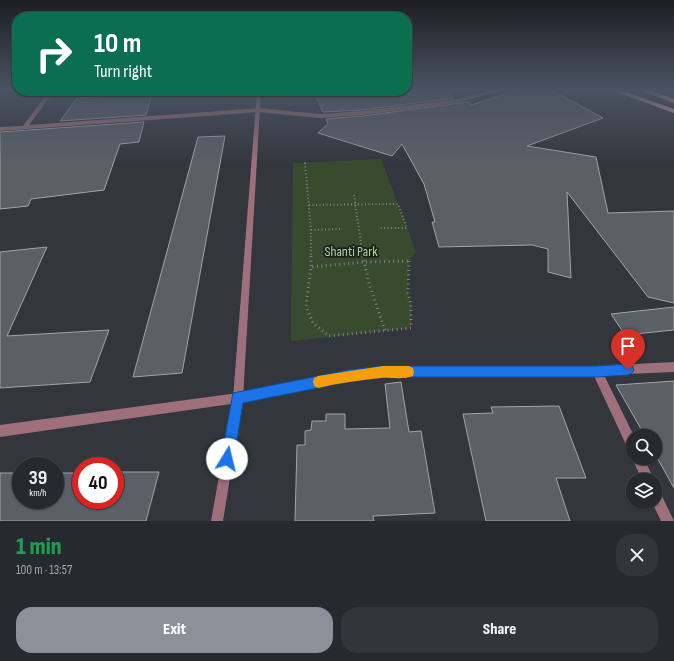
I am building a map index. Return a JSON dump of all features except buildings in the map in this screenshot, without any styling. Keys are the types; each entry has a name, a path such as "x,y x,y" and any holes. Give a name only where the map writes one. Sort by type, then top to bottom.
{"street":[{"path":"25,127 35,114"},
{"path":"0,129 199,114"},
{"path":"217,521 238,398 258,114"},
{"path":"303,114 320,116 355,114"},
{"path":"0,431 238,398 348,376 383,372 597,371 674,367"},
{"path":"597,371 626,432"},
{"path":"662,509 668,521"}],"path":[{"path":"306,162 311,230 311,267 306,306 313,323 329,336 410,328 411,304 408,293 409,261 365,262 311,267"},
{"path":"354,195 360,242 369,283 385,331"},
{"path":"309,205 398,204 407,228 378,228"},
{"path":"311,230 341,229"}],"green space":[{"name":"Shanti Park","path":"381,159 416,252 409,261 408,293 411,304 411,328 291,341 293,163"}],"slow traffic":[{"path":"318,382 348,376 383,372 409,372"}],"route":[{"path":"227,459 238,398 348,376 383,372 628,370"}]}
